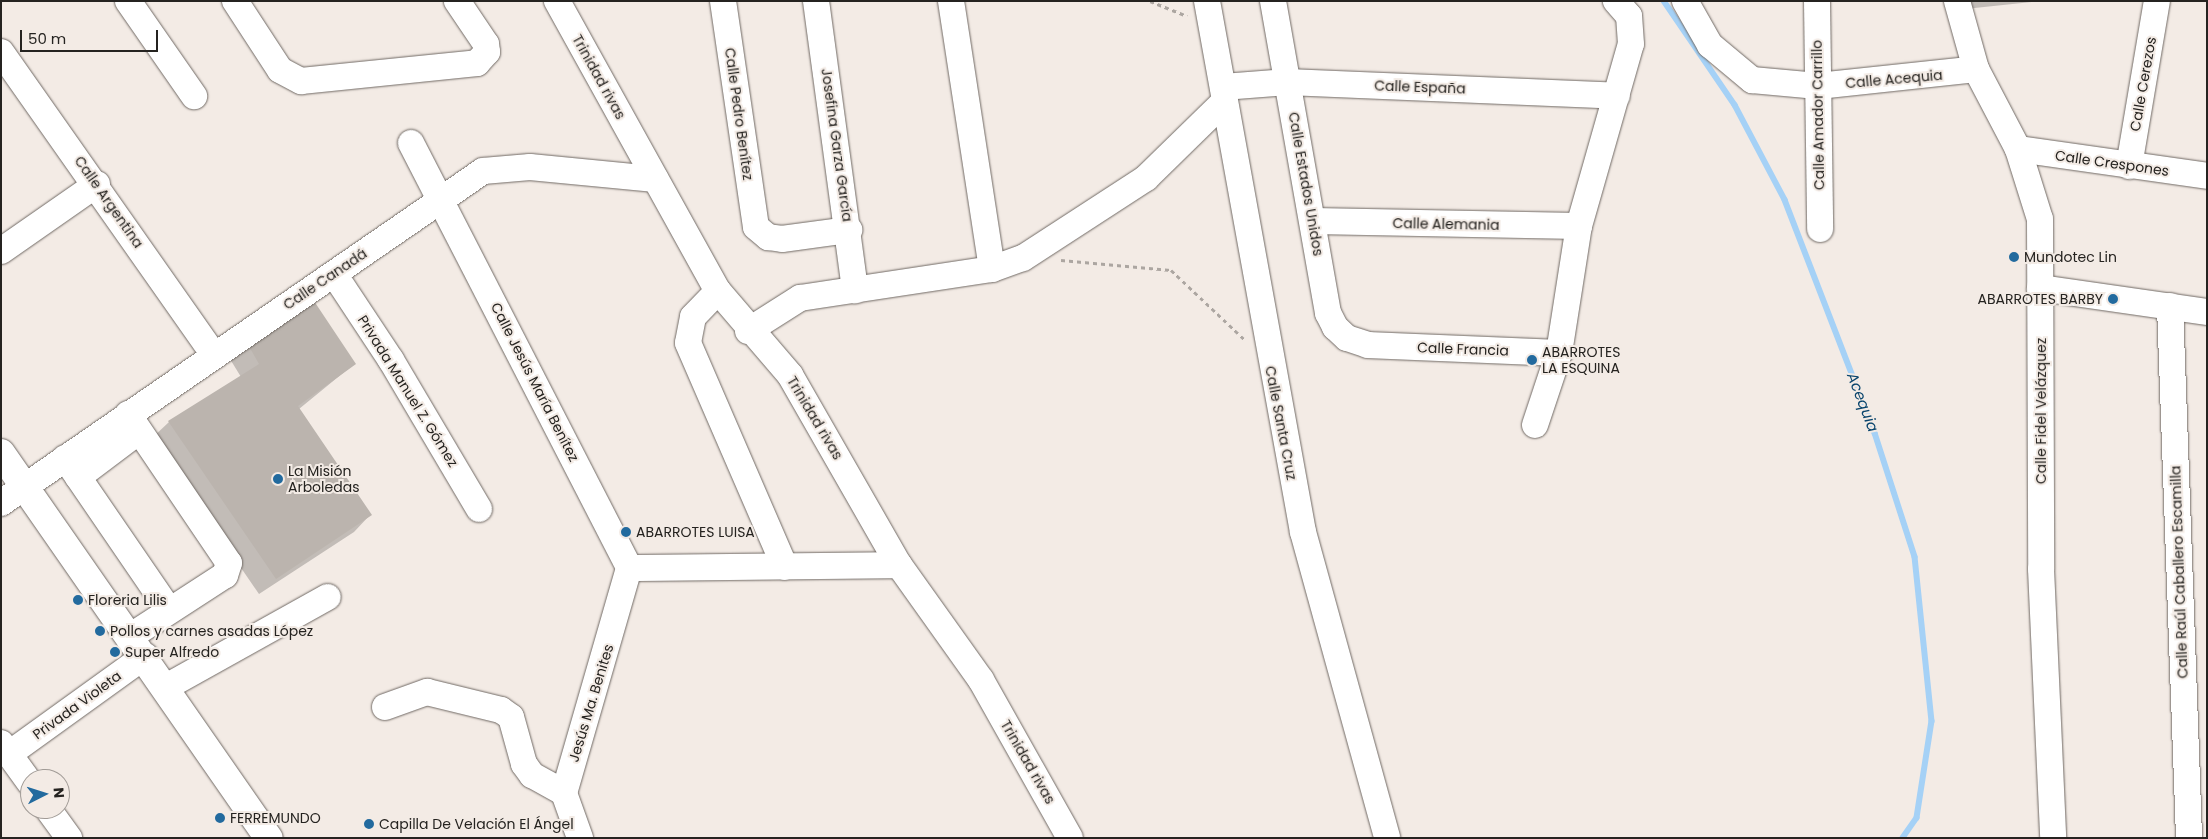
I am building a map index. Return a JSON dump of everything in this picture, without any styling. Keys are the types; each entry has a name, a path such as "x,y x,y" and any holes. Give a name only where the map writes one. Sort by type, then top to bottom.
{"main road":[{"path":"1,453 138,646 260,834"}],"street":[{"path":"128,1 194,96"},
{"path":"235,1 280,70 301,81 477,64 487,52 486,44 457,1"},
{"name":"Trinidad rivas","path":"557,1 718,291 748,330 790,375 899,564 980,680 1070,838"},
{"name":"Calle Pedro Benítez","path":"723,1 756,227 768,237 782,239 849,230"},
{"name":"Josefina Garza García","path":"816,1 849,230 855,290"},
{"path":"951,1 992,269"},
{"name":"Calle Estados Unidos","path":"1273,1 1328,314 1347,338 1368,345"},
{"path":"1534,425 1559,353 1579,226 1631,44 1629,16 1616,1"},
{"name":"Calle Acequia","path":"1685,1 1710,44 1752,80 1818,86 1976,69"},
{"name":"Calle Amador Carrillo","path":"1817,1 1820,229"},
{"name":"Calle Fidel Velázquez","path":"1957,1 1976,69 2018,149 2040,219 2041,569 2053,838"},
{"name":"Calle Cerezos","path":"2129,166 2157,1"},
{"name":"Calle Santa Cruz","path":"1209,13 1270,364 1303,532 1387,838"},
{"name":"Calle Argentina","path":"1,52 97,184 213,354"},
{"name":"Calle España","path":"1224,94 1288,82 1617,96"},
{"path":"748,330 800,298 992,269 1023,258 1146,178 1224,94"},
{"name":"Calle Jesús María Benítez","path":"411,143 437,199 513,336 629,568"},
{"name":"Calle Crespones","path":"2018,149 2207,176"},
{"name":"Calle Canadá","path":"1,503 24,487 71,467 133,423 213,354 334,274 437,199 483,171 502,167 655,179"},
{"path":"1,251 97,184"},
{"name":"Calle Alemania","path":"1313,221 1579,226"},
{"name":"Privada Manuel Z. Gómez","path":"334,274 391,360 479,509"},
{"path":"2040,288 2207,312"},
{"path":"718,291 693,317 688,342 785,567"},
{"name":"Calle Raúl Caballero Escamilla","path":"2170,306 2189,838"},
{"name":"Calle Francia","path":"1368,345 1559,353"},
{"name":"Privada Violeta","path":"5,748 138,646 169,610 225,575 229,563 133,423"},
{"path":"71,467 169,610"},
{"path":"629,568 899,564"},
{"name":"Jesús Ma. Benites","path":"564,793 629,568"},
{"path":"166,688 328,597"},
{"path":"385,707 427,692 501,710 511,717 524,764 532,775 564,793 580,838"},
{"path":"5,748 20,769"},
{"path":"55,819 69,838"}],"path":[{"path":"1150,1 1209,13"},
{"path":"1023,258 1171,270 1270,364"}],"building":[{"path":"312,298 356,364 298,406 372,515 276,579 168,421 259,364 246,341"}],"waterway":[{"name":"Acequia","path":"1664,1 1735,105 1785,200 1875,433 1915,557 1932,721 1917,818 1903,838"}],"place":[{"name":"Mundotec Lin","path":"2014,257"},
{"name":"ABARROTES BARBY","path":"2113,299"},
{"name":"ABARROTES LA ESQUINA","path":"1532,360"},
{"name":"La Misión Arboledas","path":"278,479"},
{"name":"ABARROTES LUISA","path":"626,532"},
{"name":"Floreria Lilis","path":"78,600"},
{"name":"Pollos y carnes asadas López","path":"100,631"},
{"name":"Super Alfredo","path":"115,652"},
{"name":"FERREMUNDO","path":"220,818"},
{"name":"Capilla De Velación El Ángel","path":"369,824"}]}
